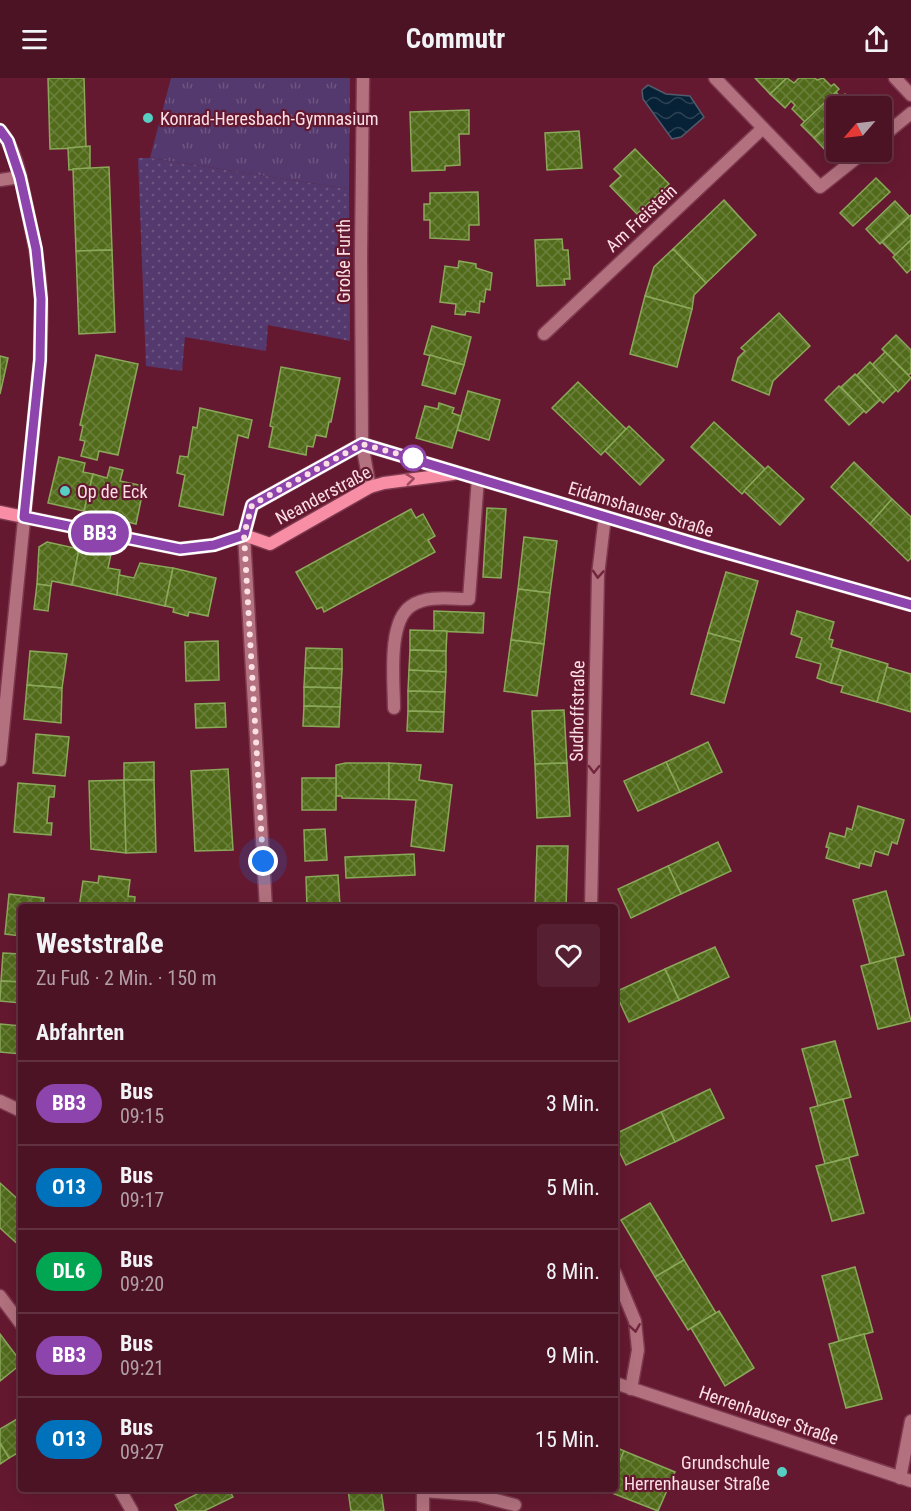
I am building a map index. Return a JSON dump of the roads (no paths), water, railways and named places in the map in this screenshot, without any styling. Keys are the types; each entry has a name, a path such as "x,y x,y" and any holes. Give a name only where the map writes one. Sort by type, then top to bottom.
{"street":[{"name":"Große Furth","path":"363,78 362,444 370,487"},
{"path":"715,78 820,188 852,162"},
{"path":"895,78 911,95"},
{"path":"892,129 911,113"},
{"name":"Am Freistein","path":"544,334 763,128"},
{"path":"0,130 8,141 20,177 36,249 41,299 40,360 0,760"},
{"path":"0,180 20,177"},
{"name":"Eidamshauser Straße","path":"362,444 911,605"},
{"name":"Neanderstraße","path":"362,444 252,505 244,535 270,544 370,487 457,473"},
{"path":"394,708 395,641 399,618 411,606 434,598 470,599 478,478"},
{"path":"0,512 180,549 214,545 244,535 266,904"},
{"name":"Sudhoffstraße","path":"591,904 598,575 605,516"},
{"path":"0,1101 18,1110"},
{"path":"618,1280 635,1321 638,1350 631,1389"},
{"path":"0,1296 18,1320"},
{"name":"Herrenhauser Straße","path":"618,1384 905,1480"},
{"path":"905,1480 911,1421"},
{"path":"121,1492 132,1511"},
{"path":"423,1492 423,1511"},
{"path":"445,1492 477,1495 515,1505"}],"water":[{"path":"648,85 666,94 690,96 704,117 681,137 672,139 643,99 642,90"}],"place":[{"name":"Konrad-Heresbach-Gymnasium","path":"148,118"},
{"name":"Op de Eck","path":"65,491"},
{"name":"Grundschule Herrenhauser Straße","path":"782,1472"}]}
